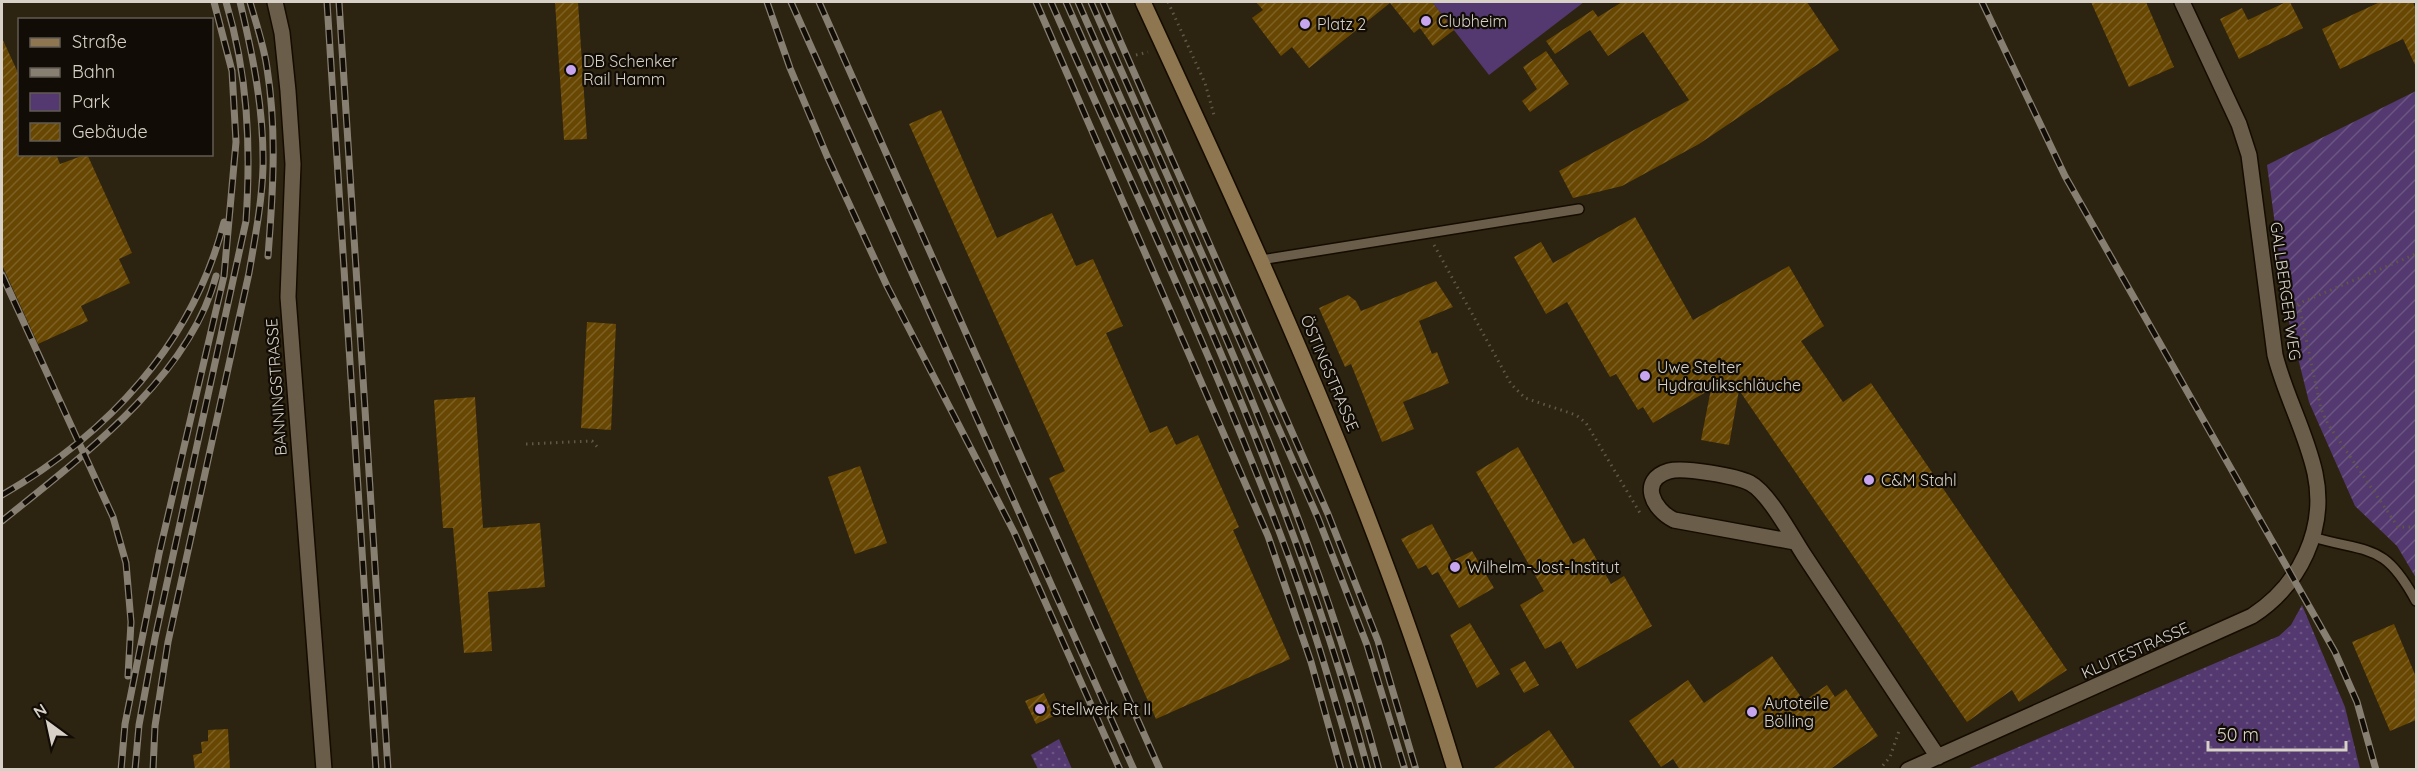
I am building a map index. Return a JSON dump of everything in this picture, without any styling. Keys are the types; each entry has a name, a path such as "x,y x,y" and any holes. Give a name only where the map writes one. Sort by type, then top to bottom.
{"street":[{"name":"BANNINGSTRASSE","path":"274,2 282,33 293,164 288,297 324,770"},
{"name":"ÖSTINGSTRASSE","path":"1143,2 1309,367 1362,497 1401,604 1455,770"},
{"name":"GALLBERGER WEG","path":"2182,2 2246,144 2254,181 2269,309 2282,382 2315,472 2317,508 2313,537"},
{"path":"1795,542 1674,520 1660,512 1652,500 1653,483 1657,477 1669,471 1684,470 1744,481 1757,487 1795,542 1938,757"},
{"name":"KLUTESTRASSE","path":"1908,770 2252,616 2278,595 2294,577 2313,537"}],"lane":[{"path":"1261,260 1579,209"},
{"path":"2313,537 2369,550 2386,558 2404,578 2416,600"}],"path":[{"path":"1401,2 1401,8"},
{"path":"2269,309 2299,305 2416,254"},
{"path":"2299,305 2321,409 2328,424 2398,527 2416,527"},
{"path":"526,444 592,441 600,450"}],"green space":[{"path":"1432,2 1584,2 1489,75"},
{"path":"2416,91 2416,578 2397,546 2355,506 2309,402 2287,314 2267,165"},
{"path":"2302,605 2345,707 2360,769 1967,769 2279,636 2291,625"},
{"path":"1059,739 1072,769 1038,769 1031,755"}],"building":[{"name":"DB Schenker Rail Hamm","path":"555,2 578,2 587,139 564,140"},
{"path":"1256,2 1432,2 1454,30 1433,46 1420,28 1414,33 1390,3 1309,68 1292,47 1281,56 1252,18 1263,10"},
{"path":"1622,2 1807,2 1839,50 1699,144 1622,186 1573,198 1559,171 1689,100 1643,32 1608,56 1590,30 1555,54 1546,41 1593,10 1598,17"},
{"path":"2091,2 2146,2 2174,67 2129,87"},
{"path":"2290,2 2303,28 2239,59 2220,19 2242,8 2248,20"},
{"path":"2380,2 2413,2 2416,10 2416,67 2403,39 2340,69 2322,29"},
{"path":"2,38 18,73 18,156 57,156 60,164 88,156 132,253 119,259 130,283 81,306 88,321 38,344 2,265"},
{"path":"1546,51 1569,84 1530,112 1522,101 1537,89 1523,67"},
{"path":"941,110 997,238 1052,213 1076,266 1093,259 1123,326 1106,333 1150,433 1167,426 1176,445 1198,435 1239,527 1233,530 1290,659 1156,719 1049,478 1065,471 909,124"},
{"path":"1635,217 1693,320 1789,266 1824,326 1801,341 1843,402 1871,383 2067,670 2019,702 2012,690 1967,722 1739,390 1729,445 1701,440 1711,389 1653,423 1643,407 1638,410 1616,374 1610,377 1567,302 1546,314 1514,257 1541,242 1553,263"},
{"path":"1436,281 1453,307 1419,321 1432,354 1437,352 1449,383 1403,402 1414,429 1382,442 1351,364 1345,367 1319,308 1348,295 1356,301 1361,311"},
{"path":"587,322 616,324 611,430 581,428"},
{"path":"475,397 483,528 540,523 545,587 488,592 492,651 464,653 453,528 443,528 434,400"},
{"path":"1518,447 1573,544 1584,538 1611,584 1624,576 1652,626 1577,669 1561,641 1545,649 1520,605 1544,591 1476,472"},
{"path":"860,466 887,543 855,554 828,477"},
{"name":"Wilhelm-Jost-Institut","path":"1432,524 1452,561 1472,551 1494,588 1459,608 1438,572 1432,575 1426,565 1418,569 1401,539"},
{"path":"1470,623 1500,674 1477,688 1450,635"},
{"path":"2394,624 2416,677 2416,720 2390,731 2352,642"},
{"name":"Autoteile Bölling","path":"1772,656 1804,701 1827,685 1835,697 1846,689 1878,736 1829,770 1680,770 1673,759 1661,767 1629,721 1688,680 1704,703"},
{"path":"1525,661 1539,685 1524,693 1510,669"},
{"name":"Stellwerk Rt II","path":"1044,693 1054,716 1036,724 1025,701"},
{"path":"228,729 230,770 195,770 193,755 202,753 201,742 208,741 208,730"},
{"path":"1549,730 1576,770 1491,770"}],"railway":[{"path":"121,770 125,724 159,554 224,276 236,142 232,71 214,2"},
{"path":"135,770 139,725 155,638 246,221 248,165 246,111 239,56 226,2"},
{"path":"153,770 155,726 168,642 249,273 258,220 263,167 262,125 253,63 240,2"},
{"path":"250,2 266,60 272,115 273,185 268,256"},
{"path":"327,2 376,770"},
{"path":"339,2 388,770"},
{"path":"767,2 790,68 827,156 887,286 1014,532 1120,770"},
{"path":"791,2 1134,770"},
{"path":"819,2 1160,770"},
{"path":"1036,2 1268,536 1311,662 1341,770"},
{"path":"1051,2 1226,397 1253,464 1300,590 1355,770"},
{"path":"1066,2 1191,285 1271,476 1307,573 1368,770"},
{"path":"1078,2 1203,285 1282,476 1318,573 1379,770"},
{"path":"1091,2 1318,518 1367,645 1405,770"},
{"path":"1103,2 1328,514 1378,641 1416,770"},
{"path":"1982,2 2065,176 2335,652 2357,702 2376,770"},
{"path":"2,495 41,471 77,444 111,414 141,381 168,345 191,307 210,266 224,222"},
{"path":"2,275 113,517 126,563 131,622 128,676"},
{"path":"2,521 97,443 157,382 182,348 202,313 216,276"}],"place":[{"name":"Clubheim","path":"1426,21"},
{"name":"Platz 2","path":"1305,24"},
{"name":"DB Schenker Rail Hamm","path":"571,70"},
{"name":"Uwe Stelter Hydraulikschläuche","path":"1645,376"},
{"name":"C&M Stahl","path":"1869,480"},
{"name":"Wilhelm-Jost-Institut","path":"1455,567"},
{"name":"Stellwerk Rt II","path":"1040,709"},
{"name":"Autoteile Bölling","path":"1752,712"}]}
